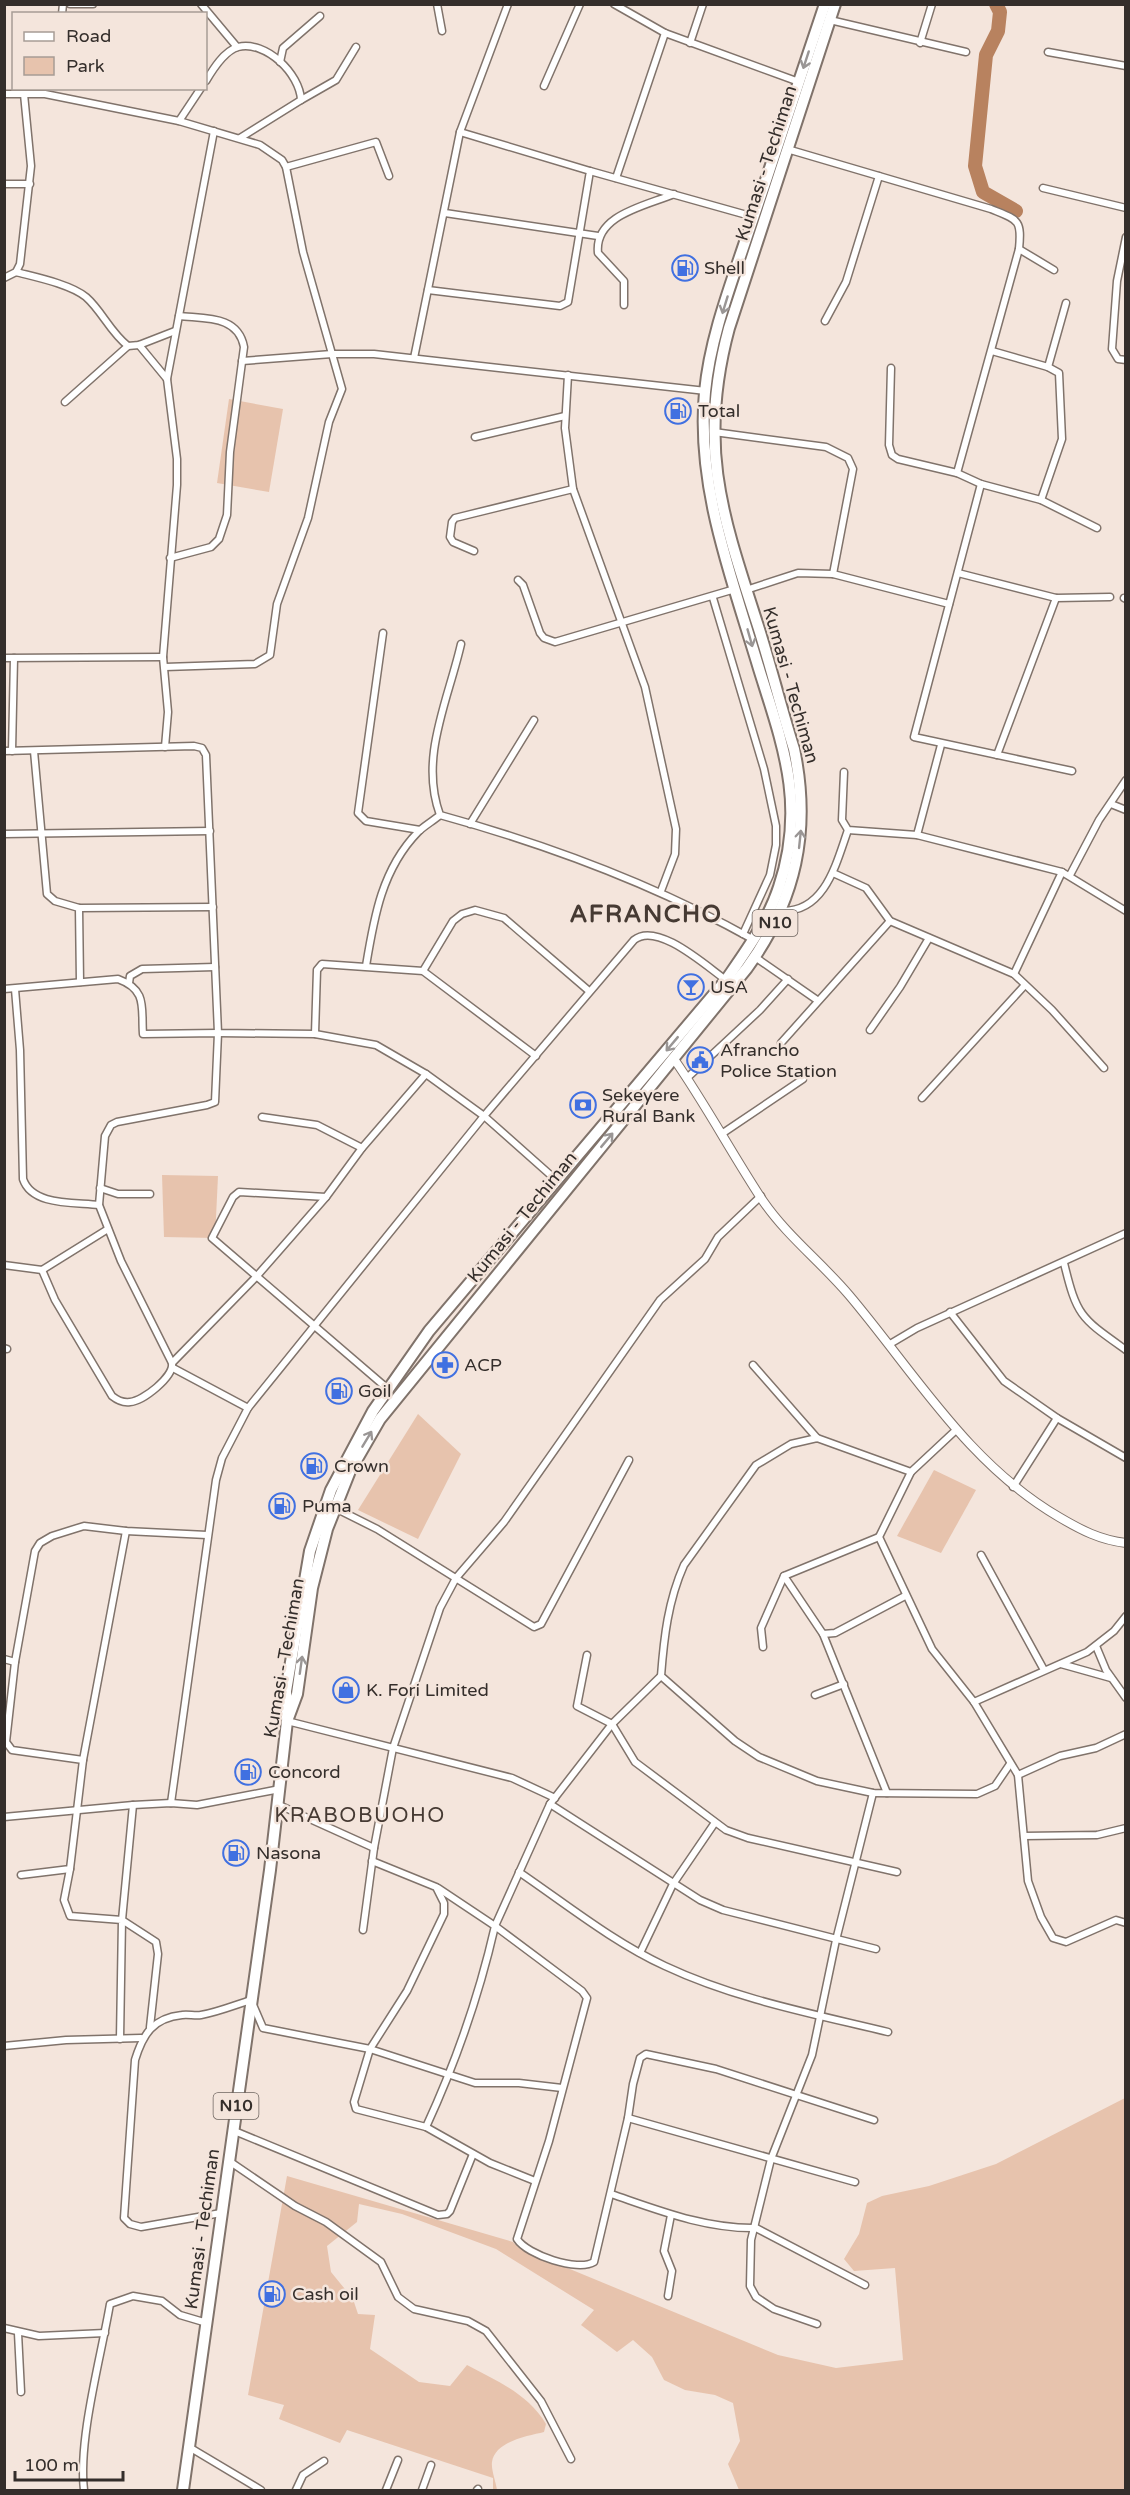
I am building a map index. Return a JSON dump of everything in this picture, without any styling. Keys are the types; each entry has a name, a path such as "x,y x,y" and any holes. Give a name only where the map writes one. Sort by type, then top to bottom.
{"highway":[{"name":"N10","path":"287,1721 286,1691 310,1551 331,1490 346,1458 388,1389 429,1331 555,1179 726,980 754,940 772,907 786,862 792,800 788,762 741,590 708,485 704,450 721,318 825,4"},
{"name":"Kumasi - Techiman","path":"183,2490 279,1805 287,1721 297,1694 320,1554 335,1508 350,1471 380,1419 755,957 782,911 799,851 801,783 794,749 741,590 722,510 710,392 835,4"},
{"path":"472,1279 485,1289"}],"street":[{"path":"70,4 93,4"},
{"path":"201,4 237,47"},
{"path":"437,4 442,31"},
{"path":"414,358 460,132 508,4"},
{"path":"544,86 580,4"},
{"path":"614,4 665,33 799,82"},
{"path":"690,43 703,4"},
{"path":"920,43 932,4"},
{"path":"280,62 283,48 320,16"},
{"path":"830,20 966,52"},
{"path":"616,178 665,33"},
{"path":"207,80 226,55 237,47 261,48 280,62 299,85 301,100"},
{"path":"240,138 336,80 356,47"},
{"path":"1048,52 1125,66"},
{"path":"55,96 56,90"},
{"path":"179,120 200,90"},
{"path":"4,94 55,96 179,120 240,138 269,150 286,167 303,252 342,389 329,422 308,518 277,604 270,655 255,664 165,667"},
{"path":"4,278 16,272 20,264 30,184 30,154 24,94"},
{"path":"165,747 168,712 163,657 177,459 167,379 214,131"},
{"path":"460,132 754,217"},
{"path":"286,167 376,142 389,176"},
{"path":"787,148 1015,219 1021,229 1019,249 957,473"},
{"path":"428,290 565,305 568,302 590,171"},
{"path":"825,321 846,282 879,177"},
{"path":"4,184 30,184"},
{"path":"1042,188 1125,208"},
{"path":"624,305 624,281 598,254 598,236 610,221 674,195"},
{"path":"445,213 598,236"},
{"path":"1125,237 1117,281 1112,352 1118,359 1125,360"},
{"path":"1019,249 1054,270"},
{"path":"16,272 69,288 85,296 120,340 128,346"},
{"path":"1117,281 1125,283"},
{"path":"1048,367 1066,303"},
{"path":"170,558 210,547 219,539 229,506 230,452 242,361 242,336 233,326 222,321 179,316"},
{"path":"65,402 128,346 139,345 175,331"},
{"path":"139,345 167,379"},
{"path":"992,351 1048,367 1059,373 1062,439 1041,500"},
{"path":"242,361 333,354 414,358 710,392"},
{"path":"891,368 889,445 892,455 905,462 957,473 981,484 1041,500 1097,528"},
{"path":"568,375 565,416 567,456 573,489 645,687 676,829 675,854 661,891"},
{"path":"475,436 565,416"},
{"path":"713,432 826,447 849,458 853,469 833,574"},
{"path":"981,484 914,735 917,739 941,745 1072,771"},
{"path":"474,551 453,542 450,537 452,522 455,518 573,489"},
{"path":"518,580 523,585 544,638 555,642 798,573 833,574 949,604"},
{"path":"958,573 1056,598 1110,597"},
{"path":"712,597 764,769 776,826 776,845 770,875 743,934"},
{"path":"997,755 1056,598"},
{"path":"383,633 358,813 366,821 420,830"},
{"path":"440,815 434,797 432,752 461,644"},
{"path":"4,658 163,657"},
{"path":"14,658 8,751 194,746 204,750 210,831 218,1033 215,1102 111,1125 105,1136 99,1205 121,1261 173,1365 248,1408"},
{"path":"470,824 534,720"},
{"path":"917,835 941,745"},
{"path":"34,751 47,894 55,901 79,908 213,907"},
{"path":"844,772 842,820 849,830"},
{"path":"1070,874 1125,780"},
{"path":"1111,804 1125,810"},
{"path":"440,815 661,891 754,940"},
{"path":"366,966 376,904 394,863 420,830 440,815"},
{"path":"782,911 801,910 809,906 833,873 849,830"},
{"path":"849,830 917,835 1070,874 1125,911"},
{"path":"4,834 210,831"},
{"path":"1014,974 1062,872"},
{"path":"833,873 866,888 890,921 1014,974 1052,1010 1104,1068"},
{"path":"79,908 80,982"},
{"path":"423,971 453,921 462,914 475,910 504,918 589,991"},
{"path":"780,1043 890,921"},
{"path":"171,1803 207,1535 222,1458 248,1408 484,1116 634,940 645,934 664,938 726,980"},
{"path":"870,1030 900,987 929,938"},
{"path":"755,957 817,1000"},
{"path":"315,1034 320,966 325,963 423,971 536,1056"},
{"path":"129,983 130,976 142,969 215,967"},
{"path":"4,989 118,979 129,983 139,994 143,1011 143,1034 315,1034 376,1045 426,1074 484,1116 555,1179"},
{"path":"687,1078 760,1010 788,979"},
{"path":"922,1098 1025,985"},
{"path":"15,989 20,1050 23,1179 26,1187 38,1197 99,1205"},
{"path":"674,1059 761,1196 796,1240 843,1288 890,1344 956,1430 1014,1487 1096,1537 1125,1543"},
{"path":"42,1270 56,1300 112,1396 124,1402 135,1401 167,1379 173,1365 256,1277 326,1197 362,1148 426,1074"},
{"path":"723,1133 803,1080"},
{"path":"262,1117 316,1125 362,1148"},
{"path":"100,1188 118,1194 150,1194"},
{"path":"326,1197 264,1196 239,1192 233,1197 212,1238 388,1389"},
{"path":"363,1930 374,1848 393,1748 440,1608 456,1578 504,1522 660,1300 705,1259 718,1237 761,1196"},
{"path":"4,1265 42,1270 108,1229"},
{"path":"890,1344 950,1312 1064,1263 1125,1233"},
{"path":"1064,1263 1073,1302 1087,1322 1125,1350"},
{"path":"950,1312 999,1376 1057,1418 1125,1458"},
{"path":"753,1365 817,1438 911,1472"},
{"path":"1014,1487 1057,1418"},
{"path":"762,1647 761,1628 784,1576 879,1537 911,1472 956,1430"},
{"path":"426,2127 450,2076 482,1984 495,1926 550,1804 612,1724 662,1676 664,1629 684,1565 756,1466 791,1444 817,1438"},
{"path":"335,1508 377,1529 532,1627 537,1626 546,1614 629,1460"},
{"path":"83,1760 12,1750 8,1747 5,1735 15,1662 35,1551 40,1542 66,1530 84,1526 126,1531 207,1535"},
{"path":"126,1531 83,1760 64,1900 70,1916 122,1920 156,1942 158,1954 150,2027"},
{"path":"879,1537 932,1649 974,1702 1018,1775 1028,1881 1041,1917 1053,1938 1066,1942 1116,1920 1125,1923"},
{"path":"981,1555 1044,1670"},
{"path":"784,1576 823,1634 887,1793"},
{"path":"823,1634 835,1633 905,1596"},
{"path":"974,1702 1096,1646 1114,1631 1125,1616"},
{"path":"1096,1646 1125,1698"},
{"path":"586,1655 577,1706 612,1724 635,1762 714,1824 748,1838 897,1872"},
{"path":"4,1659 15,1662"},
{"path":"1060,1664 1112,1678"},
{"path":"662,1676 735,1741 759,1757 817,1781 873,1793 986,1792 995,1786 1010,1764"},
{"path":"814,1695 844,1684"},
{"path":"287,1721 512,1778 555,1798"},
{"path":"1018,1775 1060,1756 1096,1748 1125,1734"},
{"path":"4,1817 133,1805 171,1803 197,1805 281,1789"},
{"path":"817,2324 774,2309 756,2297 750,2286 751,2240 756,2228 761,2192 771,2159 812,2055 836,1940 873,1793"},
{"path":"550,1804 673,1884 723,1910 876,1949"},
{"path":"120,2038 122,1920 133,1805"},
{"path":"279,1805 374,1848"},
{"path":"640,1953 673,1884 714,1824"},
{"path":"1024,1836 1097,1834 1125,1828"},
{"path":"372,1861 436,1887 495,1926 582,1991 587,1998 549,2142 517,2239 530,2251 578,2266 587,2266 594,2262 628,2118 633,2084 640,2058 646,2054 716,2069 874,2120"},
{"path":"21,1875 70,1869"},
{"path":"519,1872 640,1953 692,1978 819,2015 888,2032"},
{"path":"436,1887 444,1903 444,1914 407,1991 370,2049 354,2102 356,2109 426,2127 473,2154 535,2181"},
{"path":"221,2213 141,2227 130,2224 124,2218 135,2060 141,2038 150,2027 170,2018 184,2014 200,2016 251,2000 263,2028 370,2049 476,2083 519,2083 562,2088"},
{"path":"4,2046 66,2040 141,2038"},
{"path":"628,2118 855,2182"},
{"path":"232,2130 438,2215 447,2214 450,2211 473,2154"},
{"path":"228,2161 295,2206 326,2222 381,2262 398,2297 414,2309 468,2321 486,2331 541,2401 571,2458"},
{"path":"611,2194 671,2215 713,2225 756,2228 865,2285"},
{"path":"668,2296 672,2271 664,2251 671,2215"},
{"path":"84,2490 83,2468 88,2427 110,2304 133,2296 162,2301 180,2315 207,2323"},
{"path":"4,2328 39,2336 105,2333"},
{"path":"18,2333 21,2392"},
{"path":"189,2447 261,2490"},
{"path":"386,2490 398,2460"},
{"path":"296,2490 303,2475 324,2461"},
{"path":"422,2490 431,2465"}],"green space":[{"path":"229,399 283,409 269,492 217,483"},
{"path":"162,1175 218,1176 215,1238 164,1237"},
{"path":"418,1414 461,1454 418,1539 358,1510"},
{"path":"934,1470 976,1490 941,1553 897,1536"},
{"path":"1125,2098 1125,2490 739,2490 728,2464 740,2441 733,2403 715,2395 685,2390 664,2380 652,2357 633,2340 617,2352 581,2325 594,2310 496,2249 402,2214 359,2204 357,2222 327,2246 331,2272 353,2299 358,2314 375,2315 370,2349 419,2382 450,2386 467,2365 521,2396 546,2424 544,2432 513,2441 499,2449 492,2462 497,2490 493,2490 493,2478 347,2430 340,2443 279,2419 284,2405 248,2395 287,2176 513,2242 519,2248 778,2355 836,2368 903,2360 895,2268 854,2271 844,2259 859,2234 867,2203 882,2196 929,2186 996,2164"}],"waterway":[{"path":"996,4 1000,12 998,31 986,55 975,166 983,192 1016,211"}],"place":[{"name":"Shell","path":"685,268"},
{"name":"Total","path":"678,411"},
{"name":"USA","path":"691,987"},
{"name":"Afrancho Police Station","path":"700,1060"},
{"name":"Sekeyere Rural Bank","path":"583,1105"},
{"name":"ACP","path":"445,1365"},
{"name":"Goil","path":"339,1391"},
{"name":"Crown","path":"314,1466"},
{"name":"Puma","path":"282,1506"},
{"name":"K. Fori Limited","path":"346,1690"},
{"name":"Concord","path":"248,1772"},
{"name":"Nasona","path":"236,1853"},
{"name":"Cash oil","path":"272,2294"}],"district":[{"name":"AFRANCHO","path":"646,914"},
{"name":"KRABOBUOHO","path":"360,1815"}]}
